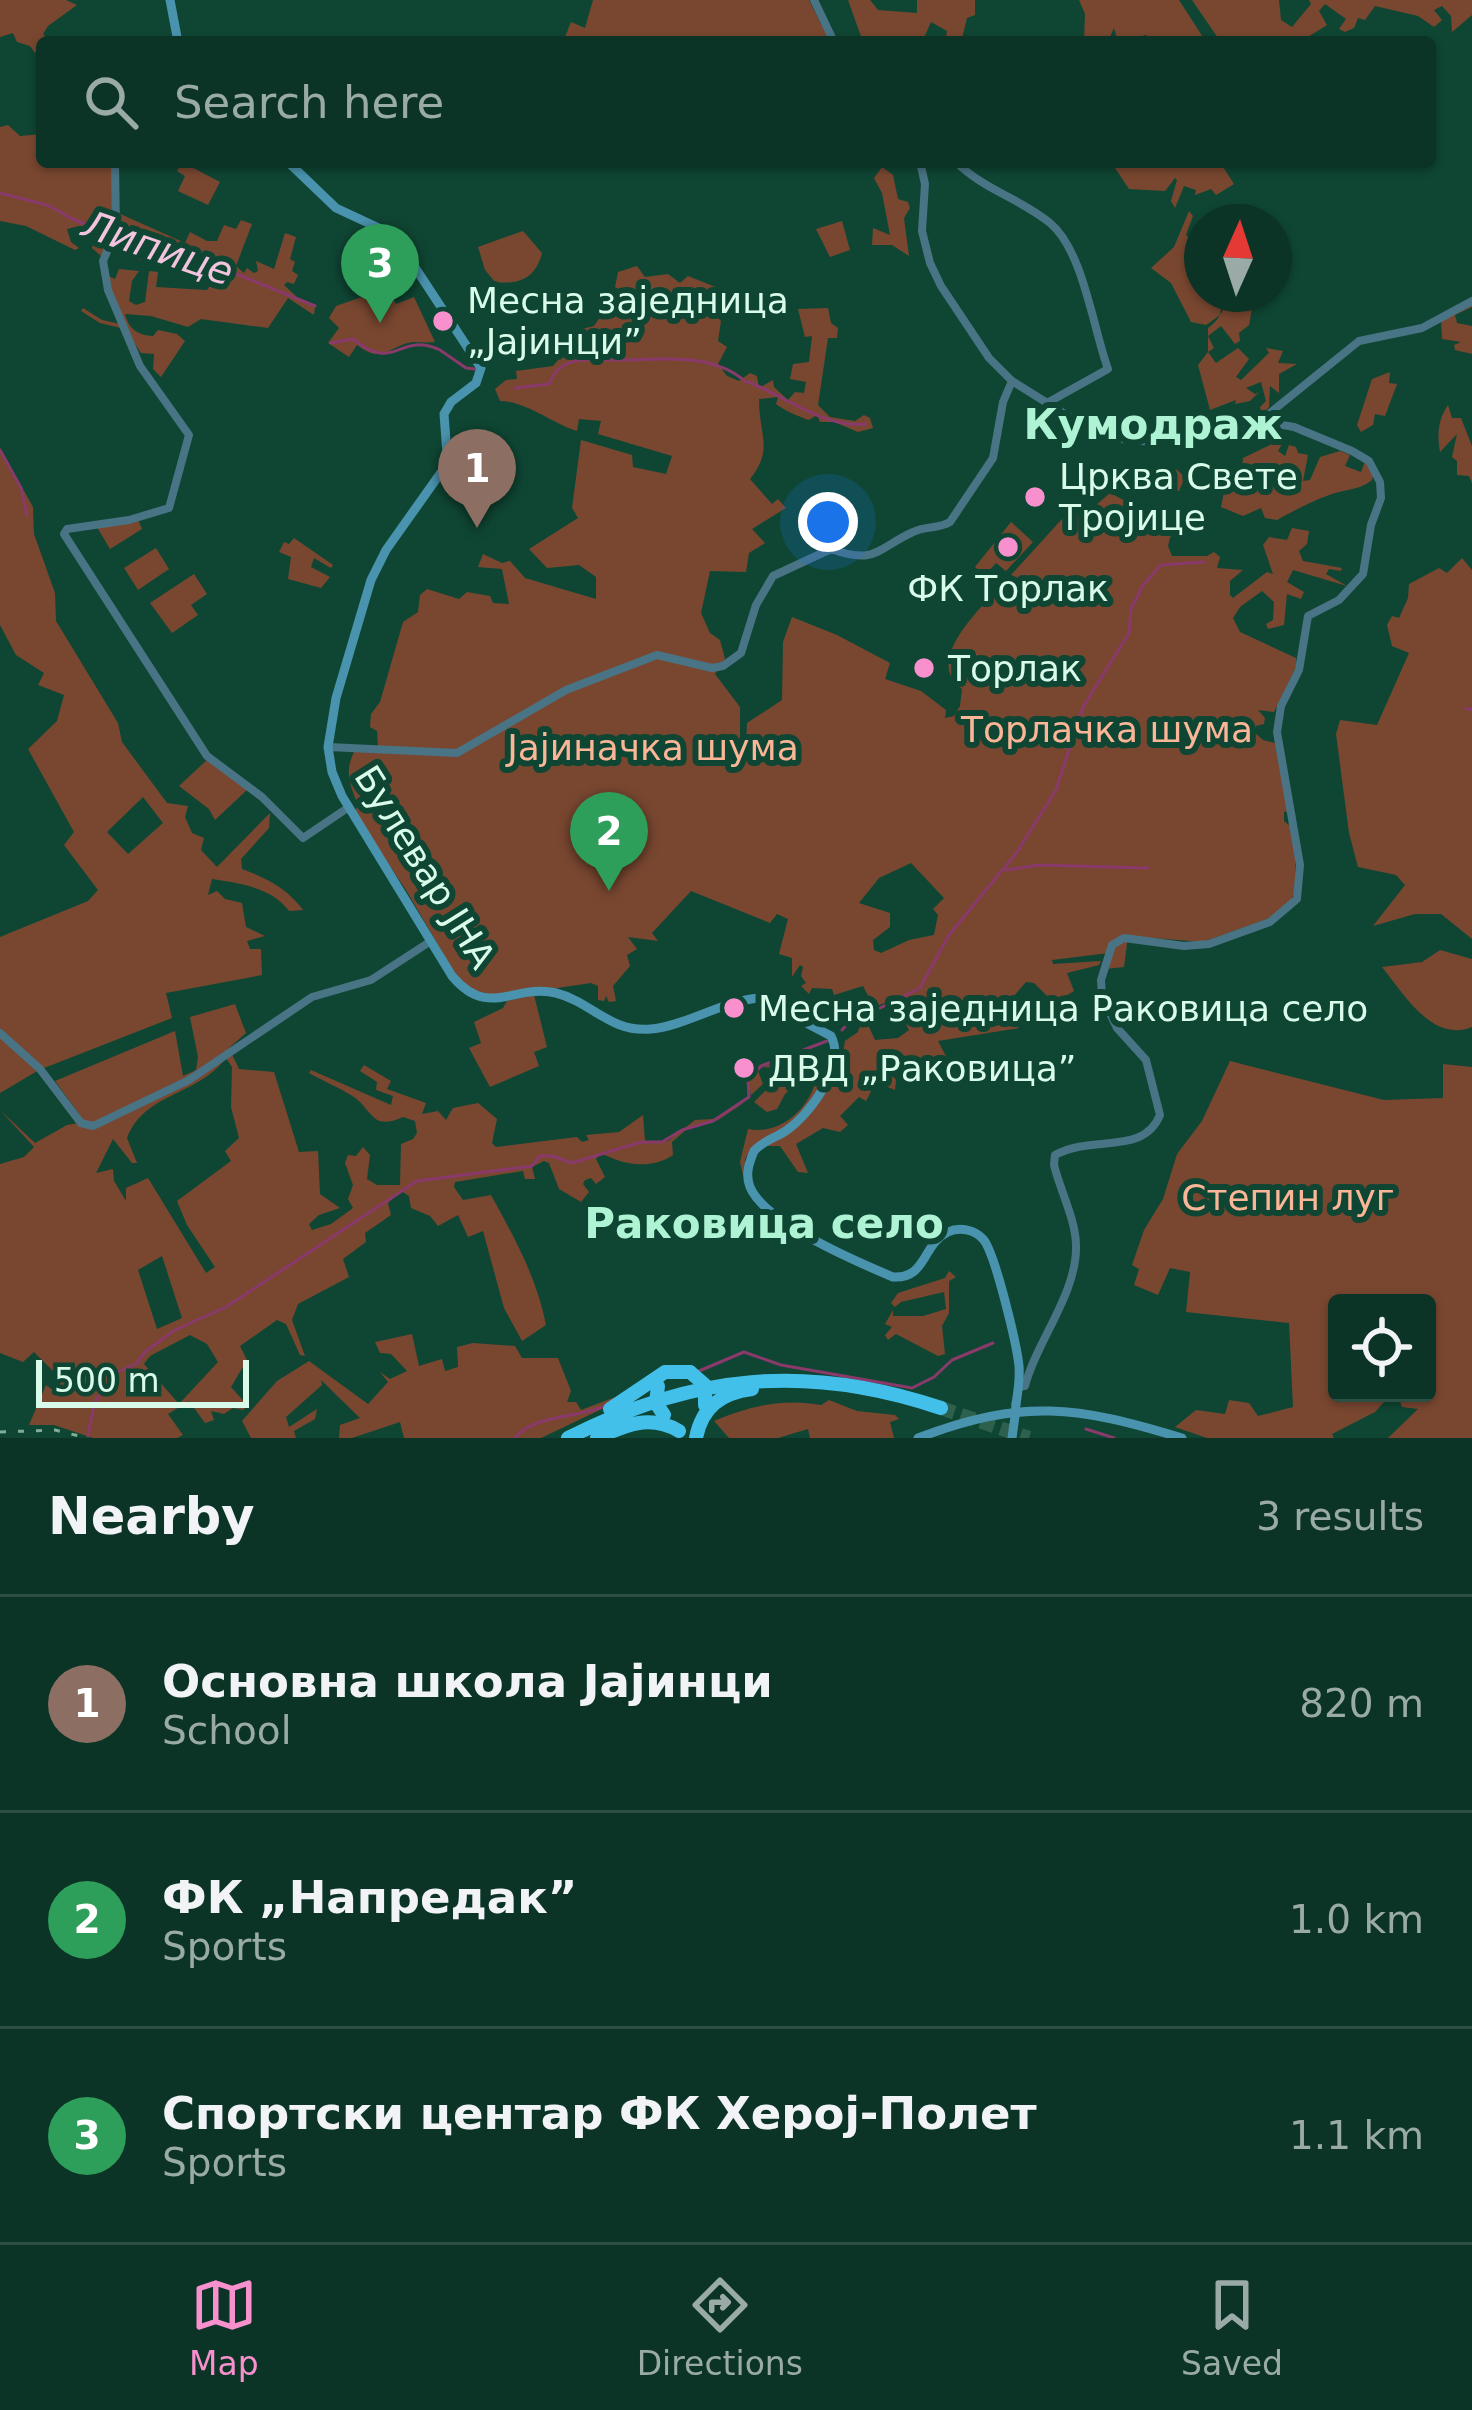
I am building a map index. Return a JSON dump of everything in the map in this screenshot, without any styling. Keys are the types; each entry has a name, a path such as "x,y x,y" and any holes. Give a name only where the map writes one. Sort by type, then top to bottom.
{"highway":[{"path":"652,1387 665,1372 686,1370 704,1382 705,1405 687,1436"},
{"path":"552,1438 675,1376 849,1384 943,1427"},
{"path":"568,1438 657,1399 730,1382"},
{"path":"584,1438 666,1403 763,1386 848,1390 943,1427"},
{"path":"687,1436 712,1404 730,1393 763,1386"},
{"path":"652,1387 664,1415 687,1436"},
{"path":"598,1438 646,1421 665,1424 687,1436"}],"main road":[{"path":"170,0 177,36"},
{"name":"Булевар ЈНА","path":"294,168 336,208 395,240 481,368 476,383 445,411 447,454 441,475 386,550 370,582 332,714 328,747 345,808 457,982 485,999 553,992 605,1021 640,1029 664,1027 759,998 773,1002 798,1022 823,1030 836,1047 828,1075 797,1122 754,1151 748,1173 752,1192 788,1224 892,1277 916,1271 937,1240 949,1232 975,1233 987,1244 1021,1384"},
{"path":"1012,1438 1021,1384"},
{"path":"920,1437 995,1413 1051,1409 1101,1414 1182,1438"}],"street":[{"path":"814,0 831,36"},
{"path":"115,168 116,233 102,262 109,293 146,376 189,435 169,508 129,520 67,529 64,534 208,757 262,797 303,838 345,808"},
{"path":"922,168 922,231 934,272 989,358 1012,381 1095,432 1138,442 1267,419 1298,428 1364,458 1375,468 1382,490 1363,574 1339,600 1308,616 1299,670 1279,715 1277,741 1298,853 1300,892 1291,907 1274,920 1209,944 1122,938 1111,946 1101,980 1102,999 1117,1028 1146,1060 1160,1114 1151,1132 1138,1140 1087,1143 1054,1156 1077,1242 1076,1254 1053,1327 1021,1384"},
{"path":"965,168 1058,230 1072,255 1108,369 1047,403"},
{"path":"1267,419 1356,343 1423,328 1472,301"},
{"path":"328,747 457,753 566,690 652,657 723,666 742,653 756,605 775,574 830,549 849,556 874,556 916,529 950,522 992,461 1002,403 1012,381"},
{"path":"0,1033 40,1069 81,1124 93,1126 195,1076 312,998 375,978 431,941"}],"green space":[{"path":"0,0 66,0 77,5 48,26 45,36 36,36 35,53 17,42 13,33 0,37"},
{"path":"593,0 809,0 827,36 565,36 571,22 585,28"},
{"path":"848,0 870,0 878,10 917,13 917,0 975,0 975,15 967,18 962,36 946,36 947,31 931,22 925,36 861,36"},
{"path":"1079,0 1179,0 1202,36 1116,36 1114,28 1110,36 1084,36 1085,14"},
{"path":"1192,0 1279,0 1281,20 1292,27 1311,4 1309,0 1472,0 1472,15 1452,32 1451,16 1442,6 1434,10 1442,20 1434,27 1418,16 1375,6 1365,20 1358,18 1354,28 1345,32 1339,29 1346,19 1325,4 1319,11 1327,25 1310,36 1217,36"},
{"path":"8,125 20,136 36,135 36,168 115,168 116,212 185,243 190,232 217,241 224,225 236,229 241,220 252,224 236,266 244,273 247,268 258,271 256,261 274,269 285,233 296,237 290,259 298,275 294,284 284,285 315,306 314,315 288,298 268,328 201,319 188,327 125,314 138,333 153,336 158,330 185,341 161,377 153,369 154,354 141,353 125,329 100,323 81,311 121,324 106,275 115,279 119,269 139,271 129,301 136,305 145,302 149,271 158,272 156,287 207,290 211,284 208,272 183,267 176,260 163,259 159,265 134,258 152,259 152,253 115,236 116,227 101,256 92,248 97,232 79,226 67,229 79,248 75,250 26,226 0,221 0,127"},
{"path":"193,168 220,182 208,205 178,191 185,176 177,171"},
{"path":"883,168 893,175 898,199 908,202 904,218 909,256 892,245 872,245 873,228 890,235 882,193 874,178"},
{"path":"1115,168 1224,168 1234,184 1216,195 1211,189 1195,195 1196,190 1184,186 1175,208 1171,201 1175,178 1165,191 1129,189"},
{"path":"842,221 850,250 830,257 816,229"},
{"path":"1184,223 1184,308 1171,283 1151,268 1174,247"},
{"path":"523,231 542,253 536,268 520,280 495,282 485,270 478,247"},
{"path":"637,266 645,277 668,274 680,283 688,276 733,294 715,315 721,321 718,341 727,347 718,364 727,376 739,381 750,373 757,376 759,388 773,380 788,400 795,392 804,393 806,382 790,379 793,364 809,362 812,336 805,337 798,309 828,308 831,323 838,328 837,338 828,338 818,405 830,417 855,421 864,415 873,428 858,432 820,422 817,415 809,420 776,404 778,397 759,399 762,459 750,479 772,504 778,499 786,508 752,529 765,543 749,553 746,572 710,571 701,613 710,633 720,640 725,659 715,674 740,707 740,744 746,743 747,723 782,700 783,642 792,617 890,663 885,679 921,691 946,710 945,718 954,716 962,689 948,665 958,637 998,588 1024,603 1026,593 1011,575 1072,508 1080,519 1110,493 1166,522 1182,512 1190,525 1170,537 1172,556 1214,552 1220,557 1217,568 1243,570 1230,581 1233,598 1267,572 1273,574 1263,545 1269,537 1287,540 1292,528 1309,531 1307,544 1299,551 1303,561 1342,568 1329,569 1326,574 1347,586 1293,570 1287,582 1304,592 1301,599 1287,594 1284,625 1268,629 1274,602 1262,591 1233,618 1240,632 1296,658 1274,712 1258,710 1264,724 1254,732 1275,743 1289,811 1284,812 1284,821 1291,827 1295,852 1296,891 1290,902 1270,918 1203,942 1128,936 1124,967 1104,969 1109,953 1052,960 1053,964 1101,961 1067,973 1074,991 1054,1003 1034,983 1026,982 1013,997 1015,1008 989,1017 991,1027 1012,1022 1019,1028 938,1041 948,1060 924,1060 891,1074 895,1090 876,1082 866,1101 859,1097 840,1116 848,1125 840,1132 823,1128 796,1144 808,1173 798,1172 780,1146 753,1146 745,1159 744,1179 740,1162 748,1129 769,1129 788,1120 814,1086 797,1084 777,1109 767,1112 754,1102 769,1087 775,1068 764,1067 786,1055 791,1064 804,1056 815,1080 847,1089 852,1082 842,1074 850,1056 843,1053 845,1041 858,1032 858,1016 871,1011 869,1027 875,1040 898,1038 909,1030 893,1000 874,1007 863,986 834,995 832,989 812,988 809,994 801,986 806,983 801,976 803,967 792,977 792,958 779,954 788,919 777,914 770,923 691,891 652,933 658,941 628,937 637,949 627,955 630,966 613,986 616,1001 609,1002 606,996 598,1000 598,986 591,983 497,997 471,989 457,977 354,813 358,805 349,766 354,752 378,746 377,731 370,727 371,714 380,702 403,622 418,612 420,595 427,589 459,599 467,592 490,596 493,603 509,604 502,569 478,567 483,554 502,563 510,561 525,578 596,599 596,577 579,565 547,568 529,549 578,518 572,508 581,440 632,455 633,467 666,474 672,456 598,434 601,421 579,419 577,431 500,401 495,389 506,380 517,379 516,371 553,366 566,351 578,350 582,329 594,326 607,307 623,303 615,287 618,272","holes":["911,863 944,898 933,909 938,915 934,935 881,953 874,950 873,940 890,927 890,913 859,903 879,878"]},
{"path":"388,288 396,304 414,297 435,342 414,342 381,354 357,345 349,357 328,343 339,328 329,318 336,306"},
{"path":"1472,302 1472,307 1455,315 1457,323 1472,326 1472,354 1455,350 1454,345 1461,342 1442,339 1441,319"},
{"path":"1186,312 1220,312 1206,325 1191,322"},
{"path":"1222,312 1251,312 1249,325 1235,344 1221,326 1208,336 1208,328"},
{"path":"1238,348 1249,359 1236,377 1241,380 1269,353 1266,348 1283,351 1278,363 1297,364 1279,374 1279,393 1270,386 1269,407 1262,415 1260,407 1266,401 1261,382 1246,388 1259,392 1250,401 1235,404 1236,400 1210,410 1198,365 1208,352 1216,363"},
{"path":"1390,372 1389,383 1397,384 1385,416 1375,414 1373,425 1361,432 1357,425 1372,379"},
{"path":"1448,405 1452,418 1461,418 1472,446 1472,483 1469,476 1457,475 1457,461 1452,457 1457,434 1440,452 1439,427"},
{"path":"1283,442 1278,451 1285,456 1289,445 1308,455 1303,481 1310,480 1320,457 1340,451 1350,455 1345,466 1361,472 1365,461 1374,473 1372,480 1277,520 1265,518 1261,508 1243,516 1221,507 1224,492 1239,478 1243,458"},
{"path":"0,448 33,507 34,534 55,593 56,621 118,723 122,742 167,803 188,806 185,817 192,833 204,838 201,850 217,867 270,813 269,828 241,859 242,869 276,885 303,910 289,911 265,892 212,879 208,895 217,891 225,899 242,903 246,927 265,936 247,941 250,949 261,949 262,975 166,993 172,1018 39,1070 0,1093 0,937 88,901 98,890 64,845 74,832 28,749 57,721 64,695 38,685 44,673 16,655 0,625","holes":["143,797 163,823 128,854 107,832"]},
{"path":"1176,469 1185,477 1179,491 1139,479 1144,470"},
{"path":"138,520 142,529 110,549 97,527"},
{"name":"ФК Торлак","path":"1011,522 1033,542 1006,571 996,563 985,575 975,567"},
{"path":"294,538 333,565 314,558 311,567 330,577 321,588 288,579 291,557 279,552 284,542 289,544"},
{"path":"156,548 169,569 138,590 124,568"},
{"path":"1462,558 1472,570 1472,939 1441,914 1415,914 1373,926 1405,885 1396,875 1358,867 1336,734 1340,720 1377,725 1409,653 1392,646 1387,625 1392,616 1399,618 1409,584 1439,568 1447,573"},
{"path":"194,574 207,594 191,605 198,615 172,633 150,603"},
{"path":"208,759 248,789 215,820 209,809 179,786"},
{"path":"1440,950 1472,959 1472,1027 1458,1030 1432,1022 1382,967 1422,962"},
{"path":"534,995 547,1047 534,1052 539,1066 490,1087 469,1048 481,1043 474,1022 503,1008 507,1001"},
{"path":"235,1004 246,1033 229,1048 239,1069 274,1072 299,1152 318,1151 320,1194 340,1208 319,1215 309,1224 312,1230 331,1224 353,1208 348,1199 353,1185 345,1163 348,1155 356,1156 363,1147 370,1155 367,1179 377,1185 400,1185 401,1144 417,1133 415,1121 403,1117 379,1121 354,1097 309,1073 311,1070 391,1105 393,1096 376,1090 377,1082 360,1071 364,1065 391,1081 387,1089 426,1103 422,1114 438,1111 446,1120 453,1108 478,1103 497,1119 492,1143 496,1147 577,1137 582,1142 589,1140 586,1135 619,1132 643,1115 645,1141 668,1141 695,1120 713,1119 745,1102 718,1120 686,1130 672,1142 673,1155 656,1163 637,1164 601,1153 596,1159 605,1177 596,1184 591,1178 585,1180 589,1192 581,1202 559,1189 544,1161 532,1167 535,1179 525,1179 523,1171 455,1182 463,1200 491,1195 531,1274 546,1325 522,1341 504,1308 483,1231 468,1237 458,1215 438,1226 430,1216 411,1208 409,1196 401,1191 388,1203 391,1215 365,1233 366,1242 343,1259 349,1277 298,1304 292,1320 305,1356 300,1355 286,1324 277,1320 240,1346 247,1360 231,1387 248,1406 243,1410 211,1411 214,1420 205,1423 189,1401 168,1414 183,1435 177,1438 93,1438 54,1425 29,1425 46,1385 56,1392 62,1380 34,1352 23,1362 0,1353 0,1164 24,1157 34,1147 0,1110 35,1143 67,1125 85,1122 55,1081 175,1031 183,1076 196,1070 190,1017","holes":["226,1058 232,1067 231,1107 239,1138 225,1151 231,1161 177,1201 215,1267 206,1273 148,1178 126,1188 126,1201 113,1169 96,1173 113,1139 137,1163 127,1138 135,1123 158,1103 214,1071","162,1256 182,1318 157,1329 138,1270","190,1335 207,1344 218,1362 179,1404 144,1364"]},
{"name":"Степин луг","path":"1230,1061 1384,1100 1443,1098 1443,1064 1472,1067 1472,1438 1388,1438 1418,1409 1402,1407 1400,1402 1436,1402 1436,1294 1328,1294 1328,1402 1384,1402 1375,1412 1332,1434 1334,1438 1207,1438 1175,1427 1196,1410 1225,1414 1229,1400 1249,1403 1258,1416 1293,1407 1289,1323 1186,1312 1190,1272 1170,1268 1158,1295 1134,1285 1139,1269 1132,1265 1144,1230 1163,1199 1177,1154 1202,1121"},
{"path":"761,1068 763,1084 751,1095 748,1080"},
{"path":"949,1271 956,1277 949,1281 949,1313 942,1326 945,1354 938,1356 896,1334 888,1340 885,1335 892,1327 885,1324 893,1310 893,1316 923,1316 946,1309 944,1292 895,1307 891,1303 898,1293 945,1278"},
{"path":"412,1334 419,1366 442,1359 445,1371 458,1367 457,1347 473,1343 515,1346 522,1358 558,1358 571,1391 567,1402 576,1402 581,1410 634,1390 541,1438 404,1438 400,1422 339,1438 340,1425 360,1418 321,1380 322,1385 286,1417 289,1427 317,1409 315,1419 294,1431 296,1438 251,1438 242,1421 277,1381 309,1361 368,1404 388,1382 380,1372 390,1379 407,1371 391,1354 380,1353 375,1342"},
{"path":"829,1400 857,1411 895,1415 899,1419 890,1422 894,1438 810,1438 808,1429 778,1438 729,1438 714,1421 766,1405 821,1405"}],"waterway":[{"name":"Липице","path":"0,193 50,206 147,248 168,246 315,306"},
{"path":"331,343 353,339 379,353 413,345 438,349"},
{"path":"440,350 475,369"},
{"path":"515,388 549,384 562,366 592,359 705,362 746,382"},
{"path":"748,382 820,416 866,424"},
{"path":"0,450 21,488 27,515"},
{"path":"842,1030 858,1013 876,1010 920,988 949,935 1017,852 1056,790 1083,707 1129,633 1131,609 1143,585 1161,565 1204,562"},
{"path":"1466,708 1472,710"},
{"path":"1006,870 1039,865 1148,868"},
{"path":"88,1436 94,1404 114,1374 137,1363 173,1331 226,1307 417,1181 532,1166 540,1156 572,1163 641,1142 662,1142 713,1121 749,1097 748,1080 761,1066 827,1041"},
{"path":"699,1371 744,1352 781,1365 912,1388 934,1377 952,1360 993,1343"},
{"path":"515,1438 532,1425 605,1406"},
{"path":"1086,1429 1114,1438"}],"tunnel":[{"path":"941,1408 1029,1438"}],"railway":[{"path":"0,1432 55,1430 87,1438"}],"place":[{"name":"Месна заједница „Јајинци”","path":"443,321"},
{"name":"Спортски центар ФК Херој-Полет","path":"380,323"},
{"name":"Црква Свете Тројице","path":"1035,497"},
{"name":"Основна школа Јајинци","path":"477,528"},
{"name":"ФК Торлак","path":"1008,547"},
{"name":"Торлак","path":"924,668"},
{"name":"ФК „Напредак”","path":"609,891"},
{"name":"Месна заједница Раковица село","path":"734,1008"},
{"name":"ДВД „Раковица”","path":"744,1068"}],"district":[{"name":"Кумодраж","path":"1153,424"},
{"name":"Раковица село","path":"764,1223"}],"park label":[{"name":"Торлачка шума","path":"1107,729"},
{"name":"Јајиначка шума","path":"653,747"}]}
